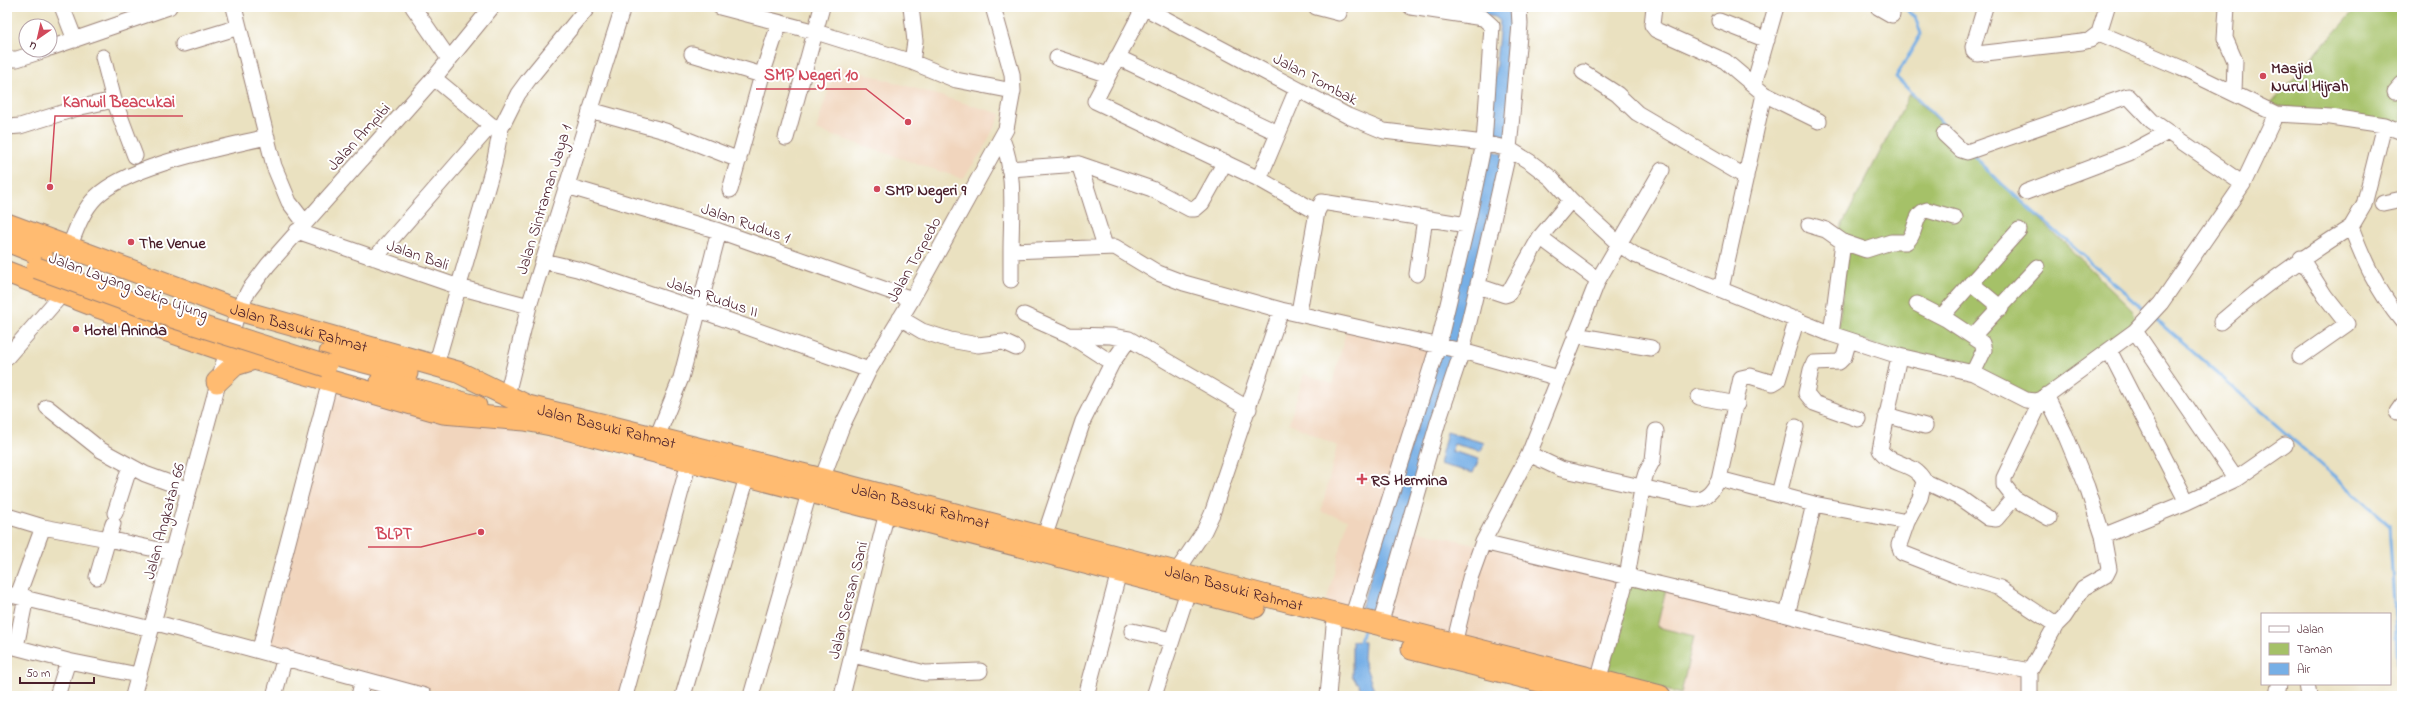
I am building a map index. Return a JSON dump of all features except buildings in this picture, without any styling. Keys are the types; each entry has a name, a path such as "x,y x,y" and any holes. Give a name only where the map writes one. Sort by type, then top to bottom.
{"highway":[{"name":"Jalan Basuki Rahmat","path":"7,224 238,310 458,372 507,395 527,413 689,462 747,477 816,486 1044,538 1177,571 1347,623"},
{"name":"Jalan Layang Sekip Ujung","path":"7,241 40,261"},
{"path":"65,294 79,290 89,269 88,260 76,250"},
{"name":"Jalan Layang Sekip Ujung","path":"7,256 40,261 174,303 329,367 527,413"},
{"path":"7,272 169,331 190,332 200,329 206,320 202,307 188,292"},
{"path":"217,382 235,365 260,361 252,350 254,334 262,328 283,323"},
{"name":"Jalan Basuki Rahmat","path":"169,331 225,353 260,361 329,367 443,414 527,413 657,436 816,486 887,512 1188,591 1454,644 1598,688"},
{"path":"203,344 215,364 217,382"},
{"name":"Jalan Basuki Rahmat","path":"1376,629 1598,688 1660,696"}],"street":[{"path":"234,7 266,137 283,190 296,212 301,227"},
{"path":"413,7 450,59"},
{"name":"Jalan Ampibi","path":"238,310 249,290 301,227 434,78 492,7"},
{"path":"375,258 496,127 528,79 588,7"},
{"path":"720,7 752,11 779,24 816,32 912,62 956,80 1013,92"},
{"path":"786,138 822,7"},
{"path":"911,7 915,41 912,62"},
{"name":"Jalan Torpedo","path":"751,696 816,486 842,426 868,370 912,299 1002,138 1013,92 1007,50 993,7"},
{"path":"1143,7 1095,101 1225,162 1259,179 1317,212"},
{"name":"Jalan Tombak","path":"1143,7 1348,116 1384,131 1485,144 1507,149 1537,166 1571,200 1618,243 1635,255 1797,319 1831,334 1899,356 1973,373 2026,400 2036,401 2044,397"},
{"path":"1316,7 1339,14"},
{"path":"1328,696 1347,623 1440,346 1485,144 1492,26 1483,18 1411,7"},
{"path":"1376,629 1460,351 1478,286 1507,149 1520,24 1519,7"},
{"path":"1654,7 1652,25 1656,30 1725,61 1759,89 1818,121"},
{"path":"1721,289 1746,177 1767,40 1776,7"},
{"path":"1878,7 1892,15"},
{"path":"1985,7 1973,47 1974,52 1977,54 2090,40 2099,33 2107,7"},
{"path":"2227,7 2225,38 2235,61 2234,93"},
{"path":"58,45 163,8"},
{"path":"63,9 75,40"},
{"name":"Jalan Sintraman Jaya 1","path":"507,395 529,306 622,11"},
{"path":"1719,21 1767,40"},
{"path":"730,190 762,75 779,24"},
{"path":"184,44 239,27"},
{"path":"2099,33 2234,93 2276,114 2332,117 2384,125 2402,132"},
{"path":"692,54 762,75"},
{"path":"103,57 114,100 135,156"},
{"path":"1117,57 1278,133"},
{"path":"7,59 20,58"},
{"path":"1056,58 1108,75"},
{"path":"1582,72 1620,96 1637,113 1746,177"},
{"path":"434,78 496,127"},
{"path":"1259,179 1296,89"},
{"path":"1944,134 1961,150 1970,151 2128,96 2144,114 2243,184"},
{"path":"7,127 20,126 81,106 114,100"},
{"path":"590,110 665,131 739,160"},
{"path":"2049,518 2014,498 2004,485 2004,478 2044,397 2135,331 2150,316 2243,184 2276,114"},
{"path":"2221,322 2251,295 2301,258 2351,227 2364,205 2384,125"},
{"path":"436,365 494,164 496,127"},
{"path":"2026,192 2129,153 2168,132"},
{"path":"76,250 87,208 96,197 123,179 146,169 266,137"},
{"path":"1002,138 1006,149 1009,169 1011,280"},
{"path":"1009,169 1079,164 1152,189 1195,209 1202,203 1225,162"},
{"path":"1079,164 1105,246"},
{"path":"1454,644 1470,578 1483,542 1529,454 1598,280 1618,243 1662,170"},
{"name":"Jalan Rudus 1","path":"567,186 719,231 912,299"},
{"path":"2383,203 2402,199"},
{"path":"1478,286 1505,295 1508,294 1540,236 1571,200"},
{"path":"1299,312 1317,212 1322,202 1467,225"},
{"path":"1809,225 1826,230 1843,242 1866,250 1891,242 1906,242 1912,237 1920,214 1927,210 1955,218"},
{"path":"1417,274 1425,218"},
{"name":"Jalan Bali","path":"301,227 375,258 459,287 529,306"},
{"path":"2351,227 2371,275 2389,306 2402,321"},
{"path":"1942,316 2019,230"},
{"path":"657,436 682,378 719,231"},
{"path":"1540,236 1598,280"},
{"path":"1831,334 1843,242"},
{"path":"1011,251 1105,246 1123,250 1158,272 1184,283 1281,310 1299,312 1440,346 1559,378"},
{"path":"2300,357 2347,324 2325,296 2301,258"},
{"name":"Jalan Rudus II","path":"543,261 577,269 700,310 868,370"},
{"path":"1973,336 2037,267"},
{"path":"1971,283 2000,308"},
{"path":"10,348 65,294"},
{"path":"1917,304 1942,316 1973,336 1984,347 1973,373"},
{"name":"Jalan Angkatan 66","path":"133,696 173,553 217,382 238,310"},
{"path":"1177,571 1208,522 1249,409 1281,310"},
{"path":"1024,315 1069,335 1112,363"},
{"path":"900,318 922,331 950,340 978,345 986,342 1003,342 1016,348"},
{"path":"1529,454 1561,469 1701,499 1712,490 1719,479 1737,404 1740,381 1744,376 1773,383 1778,380 1797,319"},
{"path":"2135,331 2236,478"},
{"path":"1069,335 1112,336 1129,339 1249,409"},
{"path":"1575,335 1651,348"},
{"path":"1044,538 1083,421 1112,363 1129,339"},
{"path":"1849,340 1844,357 1839,362 1814,363 1810,370 1806,394 1814,403 1858,419"},
{"path":"2109,350 2187,502"},
{"path":"1899,356 1880,450 1884,456 1916,470 1924,481 1950,492 1992,520 2001,516 2014,498"},
{"path":"260,649 329,367"},
{"path":"1699,397 1737,404"},
{"path":"2030,696 2030,671 2056,625 2064,617 2083,588 2108,572 2103,536 2079,466 2044,397"},
{"path":"47,407 101,450 130,466 189,490"},
{"path":"1886,415 1925,426"},
{"path":"1779,494 1796,427"},
{"path":"1598,688 1626,577 1646,473 1653,460 1656,431"},
{"path":"2103,536 2187,502 2236,478 2285,445"},
{"path":"624,696 689,462"},
{"path":"97,577 130,466"},
{"path":"682,696 747,477"},
{"path":"1719,479 1814,504 1907,522"},
{"path":"1924,481 1920,498 1907,522 1899,545 1902,553 1961,576 2000,588 2056,625"},
{"path":"1787,615 1814,504"},
{"name":"Jalan Sersan Sani","path":"842,696 887,512"},
{"path":"7,516 43,527 173,553"},
{"path":"43,527 17,595 11,646 68,662 138,675"},
{"path":"1483,542 1787,615 1935,654 2030,671"},
{"path":"1086,696 1119,572"},
{"path":"1154,696 1188,591"},
{"path":"17,595 260,649 425,696"},
{"path":"1132,631 1172,640"},
{"path":"853,656 925,673 980,671"},
{"path":"274,696 285,657"},
{"path":"57,696 68,662"},
{"path":"360,696 363,679"},
{"path":"2277,696 2279,685"},
{"path":"2307,685 2309,696"}],"shaded area":[{"path":"836,65 1001,114 983,150 963,179 816,130"},
{"name":"RS Hermina","path":"1347,328 1432,350 1351,614 1325,607 1348,519 1321,512 1337,446 1289,423 1304,374 1332,384"},
{"path":"337,384 586,450 682,468 621,696 452,696 267,644"},
{"path":"1412,529 2027,677 2026,696 1685,696 1383,622"}],"green space":[{"path":"2357,7 2402,7 2402,125 2270,105"},
{"path":"1910,94 2133,310 2138,327 2033,401 1838,332 1848,245 1840,229"},
{"path":"1630,581 1666,589 1657,627 1694,636 1681,694 1607,676"}],"water":[{"path":"1436,7 1513,7 1517,11 1506,146 1489,142 1500,21 1495,17"},
{"path":"1488,149 1505,155 1458,347 1444,345"},
{"path":"1441,350 1457,354 1374,618 1359,614"},
{"path":"1447,432 1484,443 1481,451 1454,444 1451,451 1479,459 1473,473 1439,464"},
{"path":"1352,641 1364,642 1363,659 1376,696 1362,696 1362,690 1352,676"}],"waterway":[{"path":"1904,7 1915,17 1921,34 1896,77 1947,128"},
{"path":"1973,155 2004,186 2147,312"},
{"path":"2153,317 2389,524 2400,696"},
{"path":"1359,645 1364,627"}],"place":[{"name":"Masjid Nurul Hijrah","path":"2263,76"},
{"name":"SMP Negeri 10","path":"908,122"},
{"name":"Kanwil Beacukai","path":"50,187"},
{"name":"SMP Negeri 9","path":"877,189"},
{"name":"The Venue","path":"131,242"},
{"name":"Hotel Aninda","path":"76,329"},
{"name":"RS Hermina","path":"1362,479"},
{"name":"BLPT","path":"481,532"}]}
